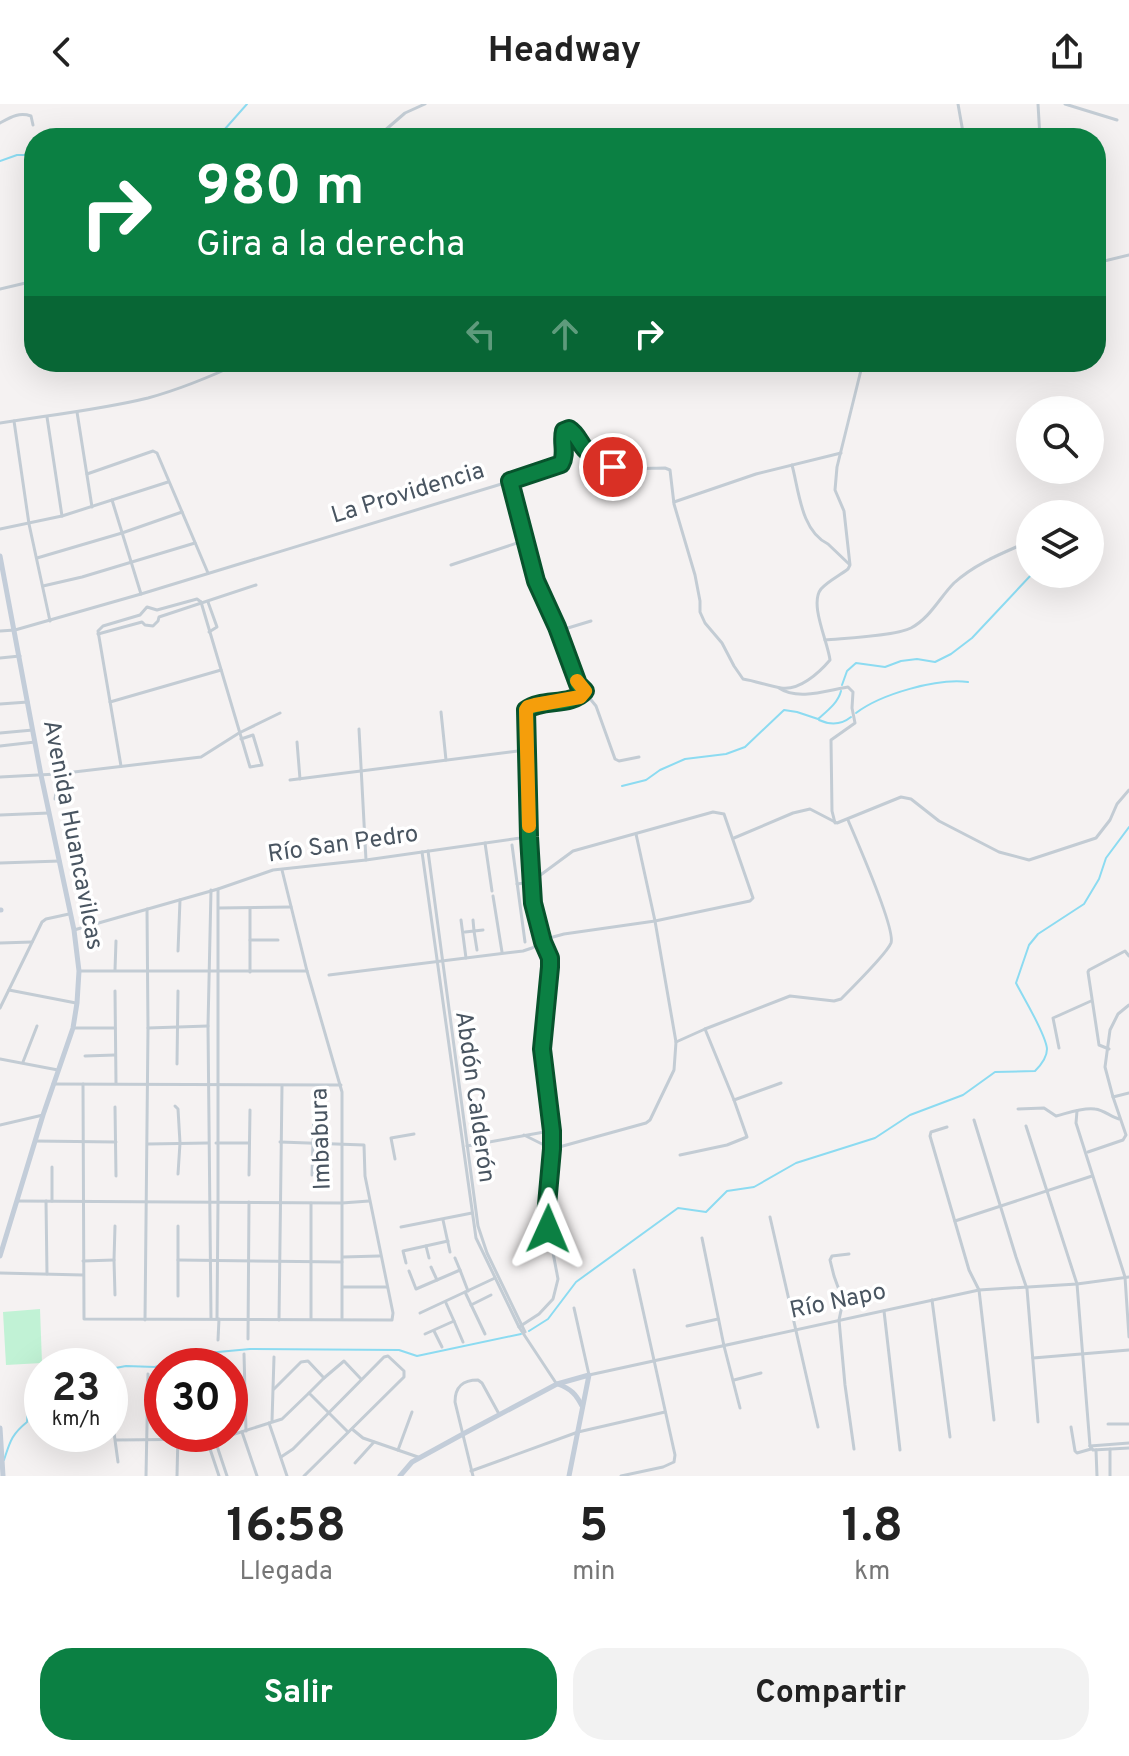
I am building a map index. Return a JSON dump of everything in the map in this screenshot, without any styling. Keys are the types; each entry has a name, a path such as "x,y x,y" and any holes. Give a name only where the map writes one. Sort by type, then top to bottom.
{"street":[{"path":"388,128 405,113 425,104"},
{"path":"958,104 962,128"},
{"path":"1038,104 1039,128"},
{"path":"1065,104 1117,120"},
{"path":"0,123 10,116 28,114 32,117 33,125"},
{"path":"1106,261 1129,255"},
{"path":"0,289 24,283"},
{"path":"0,423 150,397 221,372"},
{"path":"779,688 807,681 830,658 817,609 817,596 820,589 850,565 844,511 835,490 837,467 861,372"},
{"path":"77,412 92,507"},
{"path":"47,417 62,516"},
{"path":"14,421 29,524 50,621"},
{"name":"La Providencia","path":"0,631 50,621 141,594 561,464 564,456 562,438 564,431 569,429 601,463 613,467 668,468 674,502 695,575 700,612 743,679 767,683 788,693 852,689 855,722 831,740 832,811 835,823"},
{"path":"87,474 153,451 157,453 208,573"},
{"path":"674,502 756,474 841,453"},
{"path":"831,456 837,467"},
{"path":"792,465 808,526 850,565"},
{"path":"510,481 536,581 578,684 596,706 615,759 639,757"},
{"path":"0,529 62,516 168,482"},
{"path":"112,500 141,594"},
{"path":"36,558 182,512"},
{"path":"451,565 526,540"},
{"path":"43,586 195,543"},
{"path":"825,640 911,629 971,569 1016,548"},
{"name":"Avenida Huancavilcas","path":"0,556 71,914 79,971 73,1028 0,1256"},
{"path":"159,617 256,585"},
{"path":"121,766 98,631 103,626 140,615 147,607 157,610 197,599 201,602 209,632 221,670 239,733 250,768 262,765 253,735 241,739"},
{"path":"207,601 217,627 209,632"},
{"path":"140,615 145,625 153,626 159,617 157,610"},
{"path":"558,631 591,621"},
{"path":"98,634 142,622"},
{"path":"0,658 20,656"},
{"path":"110,702 221,670"},
{"path":"521,1327 553,1299 558,1279 546,1216 552,1131 542,1049 550,958 533,907 526,709 577,698 585,691"},
{"path":"0,704 28,702"},
{"path":"441,712 446,760"},
{"path":"0,777 55,774 201,757 239,733 280,713"},
{"path":"359,729 366,860"},
{"path":"0,733 33,730"},
{"path":"0,746 35,742"},
{"path":"297,742 300,779"},
{"path":"290,780 526,750"},
{"path":"55,774 58,780 55,799"},
{"path":"733,838 793,813 810,809 835,823 906,797 919,803 939,821 999,852 1029,860 1096,838 1129,790"},
{"path":"329,975 532,948 564,934 655,921 753,898 724,814 719,812 573,851 531,882 517,884"},
{"path":"0,815 49,813"},
{"path":"676,1042 790,996 834,1001 841,999 890,946 892,937 848,819"},
{"path":"524,1135 552,1149 648,1122 674,1070 676,1042 636,834"},
{"name":"Río San Pedro","path":"74,930 273,870 529,837"},
{"path":"485,843 502,953"},
{"path":"512,845 525,942"},
{"name":"Abdón Calderón","path":"428,851 440,961"},
{"name":"Abdón Calderón","path":"422,852 478,1226 496,1278"},
{"path":"0,863 60,861"},
{"name":"Imbabura","path":"282,870 343,1099 342,1319"},
{"path":"216,1319 218,889"},
{"path":"211,890 208,1026 210,1261 218,1340"},
{"path":"178,951 180,900"},
{"path":"219,908 291,907"},
{"path":"145,1320 147,909"},
{"path":"250,909 250,972"},
{"path":"0,1008 42,922 71,914"},
{"path":"461,920 466,958"},
{"path":"473,920 477,950"},
{"path":"463,933 483,930"},
{"path":"250,940 278,940"},
{"path":"115,970 116,941"},
{"path":"0,943 32,942"},
{"path":"1109,1049 1099,1045 1088,972 1125,951 1129,956"},
{"path":"79,971 307,971"},
{"path":"9,990 77,1003"},
{"path":"115,991 116,1084"},
{"path":"177,1064 178,991"},
{"path":"0,996 7,995"},
{"path":"1059,1048 1053,1018 1092,1000"},
{"path":"1087,1153 1127,1139 1105,1067 1110,1030 1118,1014 1129,1005"},
{"path":"23,1062 37,1026"},
{"path":"148,1028 208,1026"},
{"path":"73,1028 115,1028"},
{"path":"680,1155 727,1145 747,1137 705,1029"},
{"path":"85,1056 115,1055"},
{"path":"0,1059 58,1070"},
{"path":"734,1100 781,1083"},
{"path":"53,1084 341,1085"},
{"path":"83,1084 84,1319 392,1320 365,1176 364,1145 280,1142"},
{"path":"279,1320 282,1086"},
{"path":"1113,1097 1129,1093"},
{"path":"175,1106 178,1109 180,1143 178,1174"},
{"path":"115,1107 116,1176"},
{"path":"1018,1109 1042,1108 1056,1116 1098,1109 1114,1118 1129,1115"},
{"path":"312,1175 314,1109"},
{"path":"249,1175 250,1110"},
{"path":"1076,1123 1077,1111"},
{"path":"1068,1113 1076,1123 1087,1153 1127,1277 1129,1337"},
{"path":"0,1125 43,1115"},
{"path":"974,1120 1027,1289 1038,1422"},
{"path":"1026,1126 1077,1284 1081,1354 1097,1476"},
{"path":"947,1127 931,1132 930,1136 969,1270 979,1290 994,1420"},
{"path":"466,1146 552,1131"},
{"path":"395,1159 391,1138 414,1134"},
{"path":"35,1141 116,1142"},
{"path":"147,1144 248,1143"},
{"name":"Abdón Calderón","path":"466,1146 476,1238 521,1327 557,1384"},
{"path":"52,1167 52,1201"},
{"path":"955,1221 1094,1176"},
{"path":"17,1201 370,1201"},
{"path":"46,1201 47,1274"},
{"path":"248,1339 249,1202"},
{"path":"311,1203 311,1319"},
{"path":"401,1227 472,1213"},
{"path":"770,1217 818,1427"},
{"path":"443,1219 450,1252"},
{"path":"115,1226 115,1295"},
{"path":"178,1226 178,1296"},
{"path":"702,1238 740,1408"},
{"path":"406,1263 403,1251 448,1241"},
{"path":"426,1246 429,1258"},
{"path":"849,1254 831,1258 835,1283 843,1301 839,1320 854,1449"},
{"path":"178,1260 321,1261 380,1256"},
{"path":"455,1258 485,1334"},
{"path":"83,1261 114,1260"},
{"path":"431,1267 437,1280"},
{"path":"409,1271 416,1289 460,1270"},
{"path":"621,1476 663,1467 674,1462 675,1455 634,1270"},
{"path":"0,1273 83,1275"},
{"name":"Río Napo","path":"400,1476 419,1458 499,1414 557,1384 589,1375 979,1290 1027,1289 1127,1277"},
{"path":"420,1313 496,1278"},
{"path":"342,1287 387,1287"},
{"path":"471,1305 491,1295"},
{"path":"932,1300 950,1437"},
{"path":"445,1302 463,1342"},
{"path":"569,1476 589,1375 574,1308"},
{"path":"884,1311 900,1450"},
{"path":"687,1326 719,1319"},
{"path":"425,1334 454,1321"},
{"path":"434,1331 442,1347"},
{"path":"1033,1359 1129,1350"},
{"path":"281,1457 293,1449 386,1356 404,1371 405,1374 304,1476"},
{"path":"274,1357 271,1422 287,1476"},
{"path":"274,1389 303,1360 308,1361 324,1378"},
{"path":"248,1430 285,1417 344,1361 361,1379"},
{"path":"734,1380 761,1373"},
{"path":"499,1414 478,1380 459,1386 455,1393 472,1474 578,1432 665,1412"},
{"path":"557,1384 571,1390 582,1407"},
{"path":"309,1393 363,1438 419,1458"},
{"path":"398,1450 412,1412"},
{"path":"1108,1424 1129,1424"},
{"path":"1071,1427 1077,1453 1092,1448 1129,1446"},
{"path":"0,1428 3,1476"},
{"path":"355,1463 374,1442"},
{"path":"248,1445 257,1476"},
{"path":"1092,1448 1129,1446"},
{"path":"1110,1449 1110,1476"},
{"path":"117,1452 118,1462"},
{"path":"146,1476 147,1452"},
{"path":"177,1476 178,1452"},
{"path":"211,1452 219,1476"},
{"path":"219,1452 227,1476"}],"green space":[{"path":"40,1309 41,1348 24,1348 24,1364 6,1365 3,1312"}],"waterway":[{"path":"226,128 247,104"},
{"path":"0,161 24,155"},
{"path":"842,685 847,671 856,663 885,667 917,659 935,662 951,654 972,638 1019,588"},
{"path":"856,713 910,689 941,682 968,682"},
{"path":"622,786 646,780 685,759 726,754 745,747 784,710 818,719 835,703 841,691"},
{"path":"819,720 835,723 851,717"},
{"path":"529,1331 548,1319 576,1282 678,1208 706,1212 727,1191 754,1187 796,1163 875,1138 910,1115 963,1095 995,1072 1035,1071 1046,1055 1046,1042 1016,983 1029,945 1038,934 1084,904 1099,879 1106,858 1129,827"},
{"path":"128,1366 155,1367 186,1355 250,1349 399,1350 417,1356 521,1334"},
{"path":"4,1460 12,1439 24,1425"}],"slow traffic":[{"path":"529,826 526,710 535,705 580,697 585,691 577,681"}],"route":[{"path":"548,1229 546,1216 552,1131 542,1049 550,958 533,903 526,710 535,705 577,698 585,691 578,684 557,627 539,590 510,481 561,464 564,456 562,438 564,431 569,429 575,432 593,457 613,467"}]}
